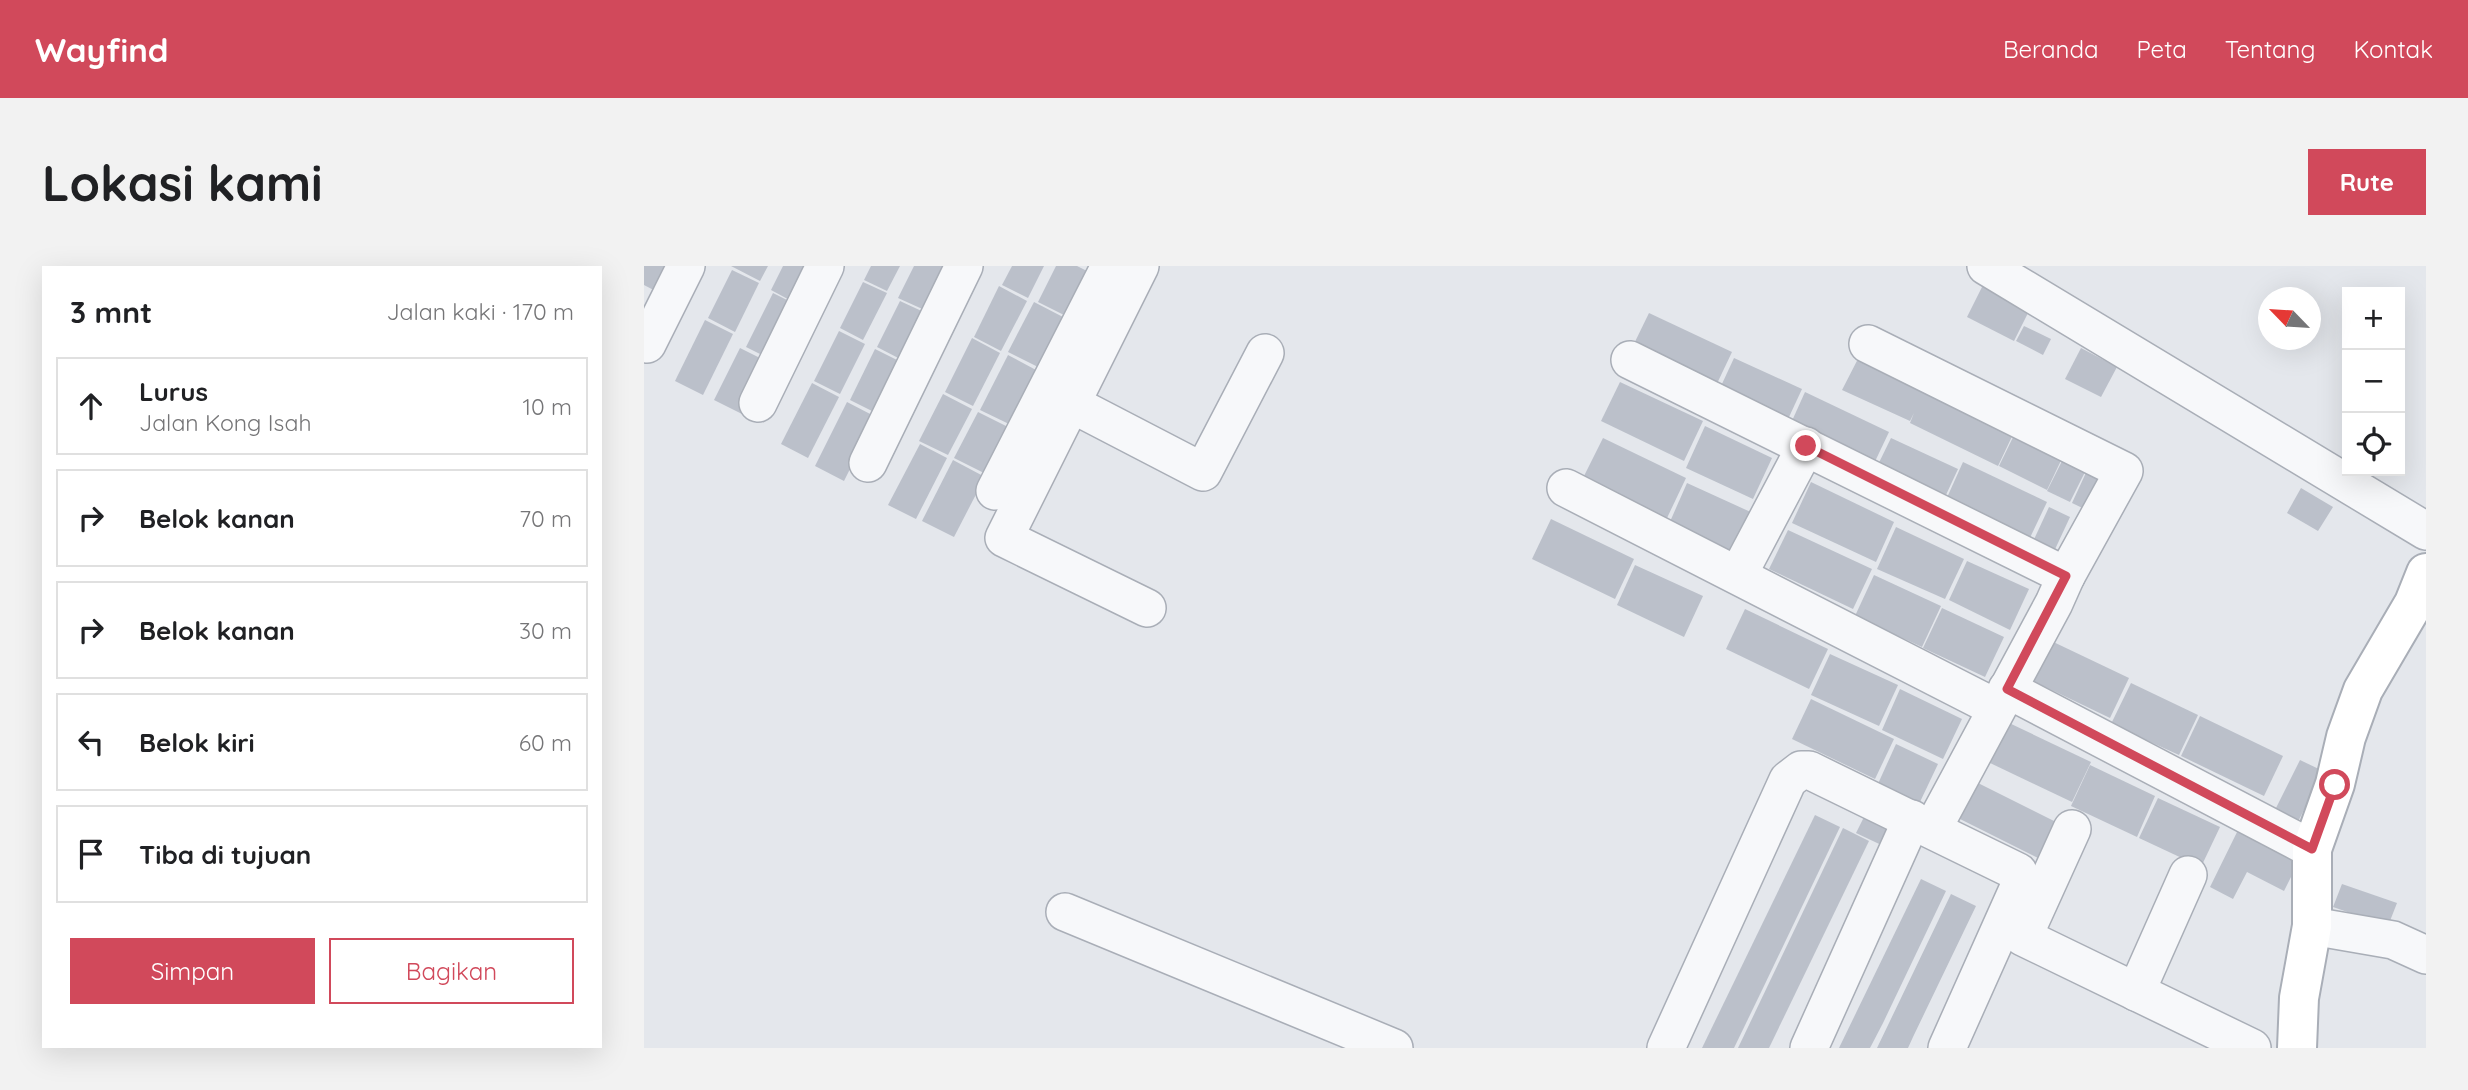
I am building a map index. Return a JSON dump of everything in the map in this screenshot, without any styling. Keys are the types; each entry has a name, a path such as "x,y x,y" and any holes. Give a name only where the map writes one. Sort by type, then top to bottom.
{"street":[{"path":"648,344 686,266"},
{"path":"758,403 825,266"},
{"path":"869,463 964,266"},
{"path":"995,491 1110,266"},
{"path":"1140,266 1004,538 1147,608"},
{"path":"1986,266 2426,531"},
{"path":"1809,1048 1922,824 2002,698 2124,471 1868,344"},
{"path":"1072,404 1203,472 1265,354"},
{"path":"1630,360 2066,576"},
{"path":"1738,575 1806,446"},
{"path":"1566,488 1738,575 2002,698 2312,849"},
{"path":"2297,1048 2299,998 2312,926 2312,849 2335,785 2346,737 2362,690 2414,603 2426,573"},
{"path":"1666,1048 1791,775 1809,771 2014,867 2020,877 2020,887 1947,1048"},
{"path":"2072,829 2023,937 2252,1048"},
{"path":"2136,992 2188,875"},
{"path":"1065,912 1394,1048"},
{"path":"2312,926 2393,940 2426,955"}],"building":[{"path":"644,266 680,266 665,296 644,285"},
{"path":"731,266 768,266 760,281"},
{"path":"783,266 816,266 797,304 771,290"},
{"path":"871,266 900,266 887,291 864,280"},
{"path":"914,266 952,266 929,312 898,298"},
{"path":"1012,266 1044,266 1028,298 1002,285"},
{"path":"1056,266 1077,266 1087,271 1064,315 1038,302"},
{"path":"732,270 759,283 735,332 708,318"},
{"path":"863,282 887,293 863,340 840,328"},
{"path":"1983,285 2030,309 2014,341 1967,317"},
{"path":"999,286 1027,301 1001,351 974,337"},
{"path":"773,293 797,305 770,359 746,347"},
{"path":"900,301 928,314 904,361 877,347"},
{"path":"1034,302 1063,317 1038,367 1008,352"},
{"path":"1649,313 1732,352 1713,392 1630,352"},
{"path":"705,320 733,334 703,395 675,381"},
{"path":"2024,326 2051,339 2043,355 2016,341"},
{"path":"839,331 865,344 840,394 814,381"},
{"path":"972,338 1000,353 973,406 945,392"},
{"path":"740,348 772,364 746,416 714,400"},
{"path":"2081,348 2117,367 2101,397 2065,379"},
{"path":"875,349 903,363 878,414 850,400"},
{"path":"1861,353 1904,374 1901,381 1905,374 2016,428 1998,466 1910,423 1914,413 1910,421 1842,390"},
{"path":"1008,355 1036,370 1009,424 980,410"},
{"path":"1734,358 1802,389 1783,430 1715,399"},
{"path":"1620,382 1703,421 1684,461 1601,421"},
{"path":"812,383 839,397 808,458 781,444"},
{"path":"1805,392 1889,432 1870,472 1787,432"},
{"path":"943,394 972,409 948,455 919,441"},
{"path":"847,402 876,417 844,481 815,466"},
{"path":"978,412 1008,427 984,473 954,458"},
{"path":"1705,426 1772,458 1753,499 1686,468"},
{"path":"2017,429 2065,452 2047,490 1999,466"},
{"path":"1603,438 1686,478 1667,518 1583,478"},
{"path":"1891,438 1958,469 1939,510 1871,479"},
{"path":"920,444 947,458 916,519 888,505"},
{"path":"2066,453 2089,464 2070,502 2047,491"},
{"path":"953,460 985,477 954,537 922,521"},
{"path":"1963,462 2047,502 2028,542 1945,502"},
{"path":"2090,464 2116,477 2097,515 2072,503"},
{"path":"1811,482 1894,522 1876,562 1792,523"},
{"path":"1687,483 1755,514 1736,556 1669,524"},
{"path":"2301,488 2333,507 2318,531 2287,513"},
{"path":"2049,507 2070,517 2051,558 2030,548"},
{"path":"1551,519 1634,559 1615,599 1532,559"},
{"path":"1896,527 1964,559 1945,599 1877,569"},
{"path":"1788,530 1872,569 1853,609 1769,569"},
{"path":"1967,561 2029,589 2010,630 1949,600"},
{"path":"1635,565 1703,596 1684,637 1617,605"},
{"path":"1874,575 1941,606 1922,647 1855,616"},
{"path":"1942,608 2004,637 1985,677 1923,648"},
{"path":"1745,609 1828,649 1809,689 1726,649"},
{"path":"2045,638 2129,678 2110,718 2027,678"},
{"path":"1830,654 1898,685 1879,726 1811,695"},
{"path":"2131,683 2198,715 2179,755 2111,724"},
{"path":"1900,689 1962,719 1943,759 1882,730"},
{"path":"1811,699 1894,739 1875,779 1792,739"},
{"path":"2200,716 2283,756 2264,796 2181,756"},
{"path":"2007,722 2091,762 2072,802 1988,762"},
{"path":"1896,744 1938,764 1919,804 1877,786"},
{"path":"2300,760 2323,771 2293,832 2270,820"},
{"path":"2090,765 2155,796 2137,837 2071,806"},
{"path":"1978,783 2058,823 2040,859 1960,819"},
{"path":"2158,798 2220,827 2201,867 2139,838"},
{"path":"1866,813 1904,831 1894,851 1856,833"},
{"path":"1815,815 1840,827 1734,1048 1702,1048"},
{"path":"2240,826 2301,857 2284,891 2247,872 2233,899 2210,887"},
{"path":"1843,828 1869,841 1769,1048 1738,1048"},
{"path":"1921,879 1946,891 1883,1023 1870,1048 1839,1048"},
{"path":"2342,884 2397,903 2388,926 2333,907"},
{"path":"1951,894 1976,906 1908,1048 1877,1048"}],"route":[{"path":"1806,446 2066,576 2007,689 2312,849 2335,785"}]}
